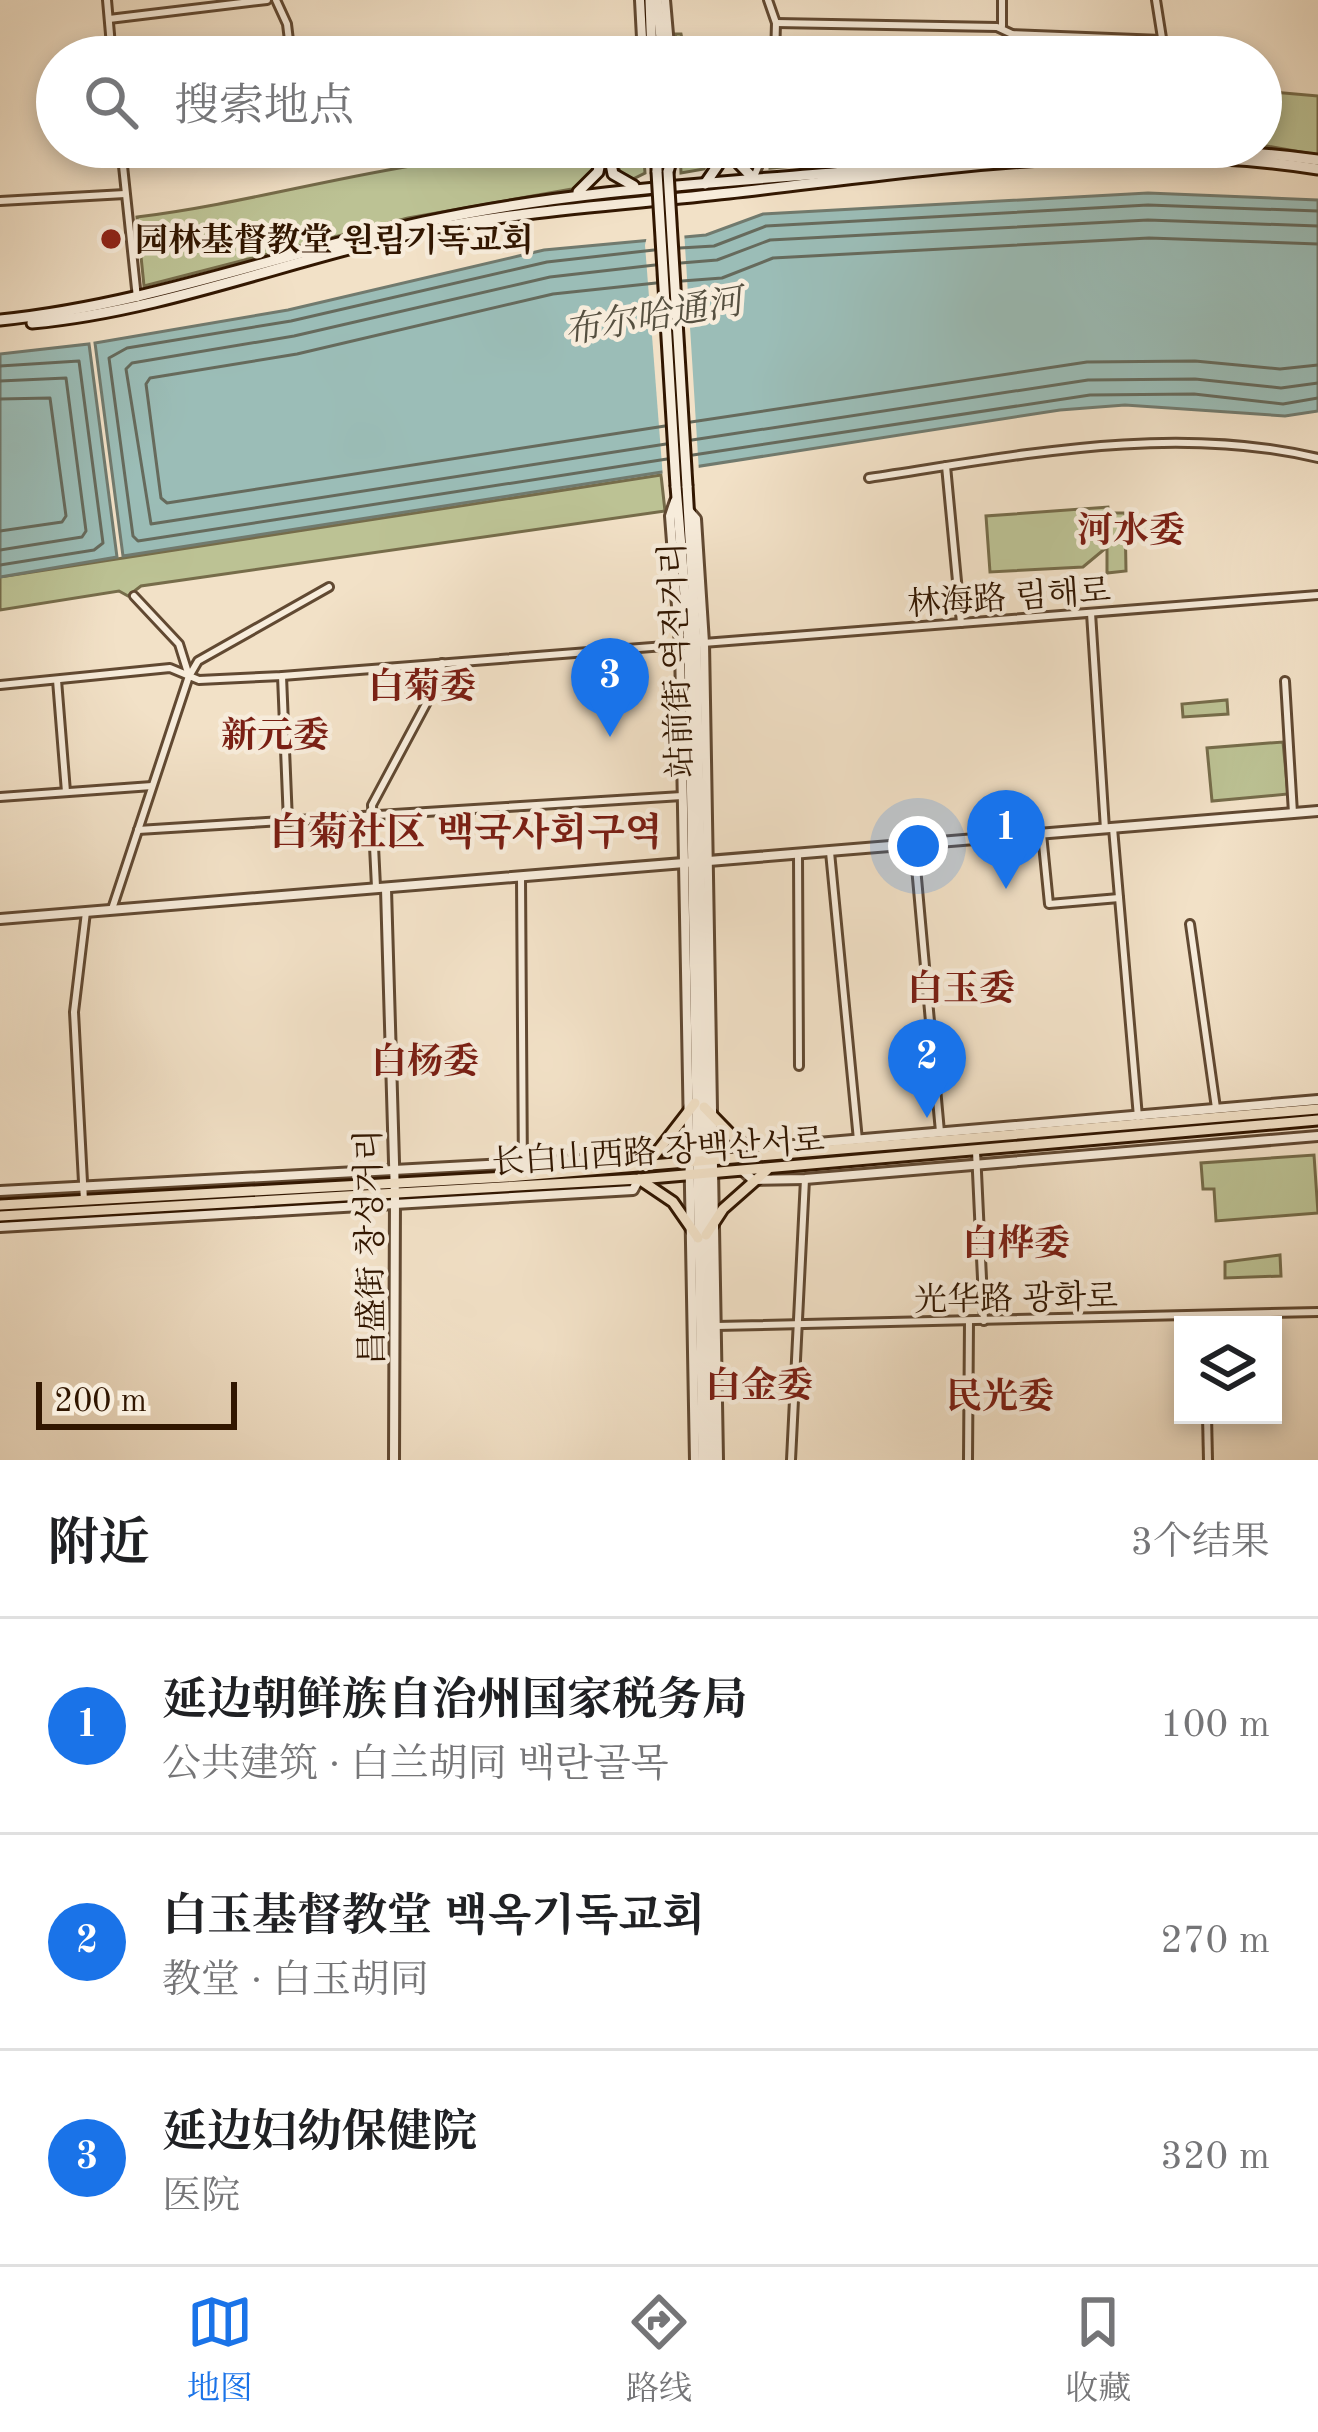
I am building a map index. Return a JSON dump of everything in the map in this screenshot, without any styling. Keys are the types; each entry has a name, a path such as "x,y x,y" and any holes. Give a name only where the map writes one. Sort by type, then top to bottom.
{"main road":[{"path":"656,35 657,0"},
{"path":"1282,156 1318,160"},
{"path":"1282,165 1318,170"},
{"path":"561,198 594,179 598,168"},
{"path":"612,168 618,197"},
{"path":"664,168 680,489"},
{"path":"693,197 711,168"},
{"path":"742,168 753,178"},
{"path":"0,323 137,301 427,230 618,197 639,188 863,168"},
{"path":"137,301 376,233 561,198 693,197 975,168"},
{"path":"613,173 639,188"},
{"name":"站前街 역전거리","path":"680,489 688,510 692,644 707,1460"},
{"name":"站前街 역전거리","path":"680,489 692,644"},
{"path":"646,1167 699,1105 739,1143 791,1154"},
{"name":"长白山西路 장백산서로","path":"0,1205 646,1167 990,1133 1318,1109"},
{"name":"长白山西路 장백산서로","path":"0,1216 395,1201 636,1185 701,1174 1318,1120"},
{"path":"702,1237 768,1169"},
{"path":"636,1185 664,1194 714,1256"},
{"name":"站前街 역전거리","path":"702,1237 712,1326 707,1460"}],"street":[{"path":"107,0 110,36"},
{"path":"109,20 272,0 289,36"},
{"path":"640,0 644,36"},
{"path":"657,0 665,36"},
{"path":"768,0 776,36"},
{"path":"1002,0 1002,28"},
{"path":"1156,0 1161,36"},
{"path":"776,23 1002,28 1012,34 1062,36"},
{"path":"123,168 137,301"},
{"path":"753,178 757,168"},
{"path":"0,201 125,194"},
{"path":"869,478 1110,443 1210,446 1318,458"},
{"path":"946,466 961,623"},
{"path":"112,909 198,662 329,587"},
{"name":"林海路 림해로","path":"0,685 170,668 206,681 282,676 1318,595"},
{"path":"134,596 176,638 190,676"},
{"path":"1090,613 1138,1121 1216,1108 1318,1100"},
{"name":"站前街 역전거리","path":"692,644 682,796 696,863 715,1021 711,1117 700,1161"},
{"path":"381,889 370,816 441,676 442,663"},
{"path":"282,676 288,822"},
{"path":"57,680 66,792"},
{"path":"1285,681 1293,813"},
{"path":"0,797 153,786"},
{"path":"138,830 682,796"},
{"path":"0,919 1318,811"},
{"path":"1042,834 1049,904 1119,898"},
{"path":"914,845 940,1132"},
{"path":"830,852 858,1140"},
{"path":"798,855 799,1066"},
{"name":"站前街 역전거리","path":"696,863 688,1118 700,1161"},
{"path":"520,878 523,1171"},
{"name":"昌盛街 창성거리","path":"381,889 395,1201 394,1460"},
{"path":"85,1201 74,1012 86,912"},
{"path":"1190,924 1216,1108"},
{"path":"771,1147 940,1132 990,1133"},
{"path":"743,1171 753,1180 805,1179 1318,1136"},
{"path":"976,1150 984,1321"},
{"name":"长白山西路 장백산서로","path":"0,1191 392,1170 523,1171"},
{"name":"站前街 역전거리","path":"701,1174 691,1222 707,1460"},
{"name":"站前街 역전거리","path":"701,1174 714,1222 712,1326"},
{"path":"791,1460 805,1179"},
{"name":"长白山西路 장백산서로","path":"0,1227 395,1201"},
{"name":"光华路 광화로","path":"1269,1316 1318,1312"},
{"path":"968,1460 969,1321"},
{"name":"光华路 광화로","path":"712,1326 1174,1321"},
{"path":"1208,1424 1208,1460"}],"green space":[{"path":"1282,93 1318,96 1318,155 1282,149"},
{"path":"401,168 593,168 572,189 408,218 144,286 137,217"},
{"path":"619,168 645,168 645,173 633,179"},
{"path":"661,475 665,511 141,586 128,596 119,591 0,610 0,577"},
{"path":"1108,507 1109,513 1125,513 1126,571 1107,573 1107,547 1083,567 990,572 986,516"},
{"path":"1227,700 1228,714 1183,717 1182,704"},
{"path":"1283,742 1288,794 1212,801 1207,748"},
{"path":"1314,1155 1318,1213 1216,1221 1214,1189 1203,1189 1201,1163"},
{"path":"1280,1255 1281,1276 1225,1278 1225,1262"}],"water":[{"name":"布尔哈通河","path":"1148,193 1318,200 1318,411 1285,416 1125,405 1060,410 123,556 95,343 288,310 544,250 706,235 763,214"},
{"path":"89,344 117,557 0,577 0,354"}],"pier":[{"path":"684,230 699,472 663,478 645,245 648,232"}],"place":[{"name":"园林基督教堂 원림기독교회","path":"111,239"},
{"name":"延边妇幼保健院","path":"610,737"},
{"name":"延边朝鲜族自治州国家税务局","path":"1006,889"},
{"name":"白玉基督教堂 백옥기독교회","path":"927,1118"}],"district":[{"name":"河水委","path":"1131,529"},
{"name":"白菊委","path":"422,685"},
{"name":"新元委","path":"275,734"},
{"name":"白菊社区 백국사회구역","path":"466,831"},
{"name":"白玉委","path":"961,987"},
{"name":"白杨委","path":"425,1060"},
{"name":"白桦委","path":"1016,1242"},
{"name":"白金委","path":"759,1384"},
{"name":"民光委","path":"1000,1395"}]}
